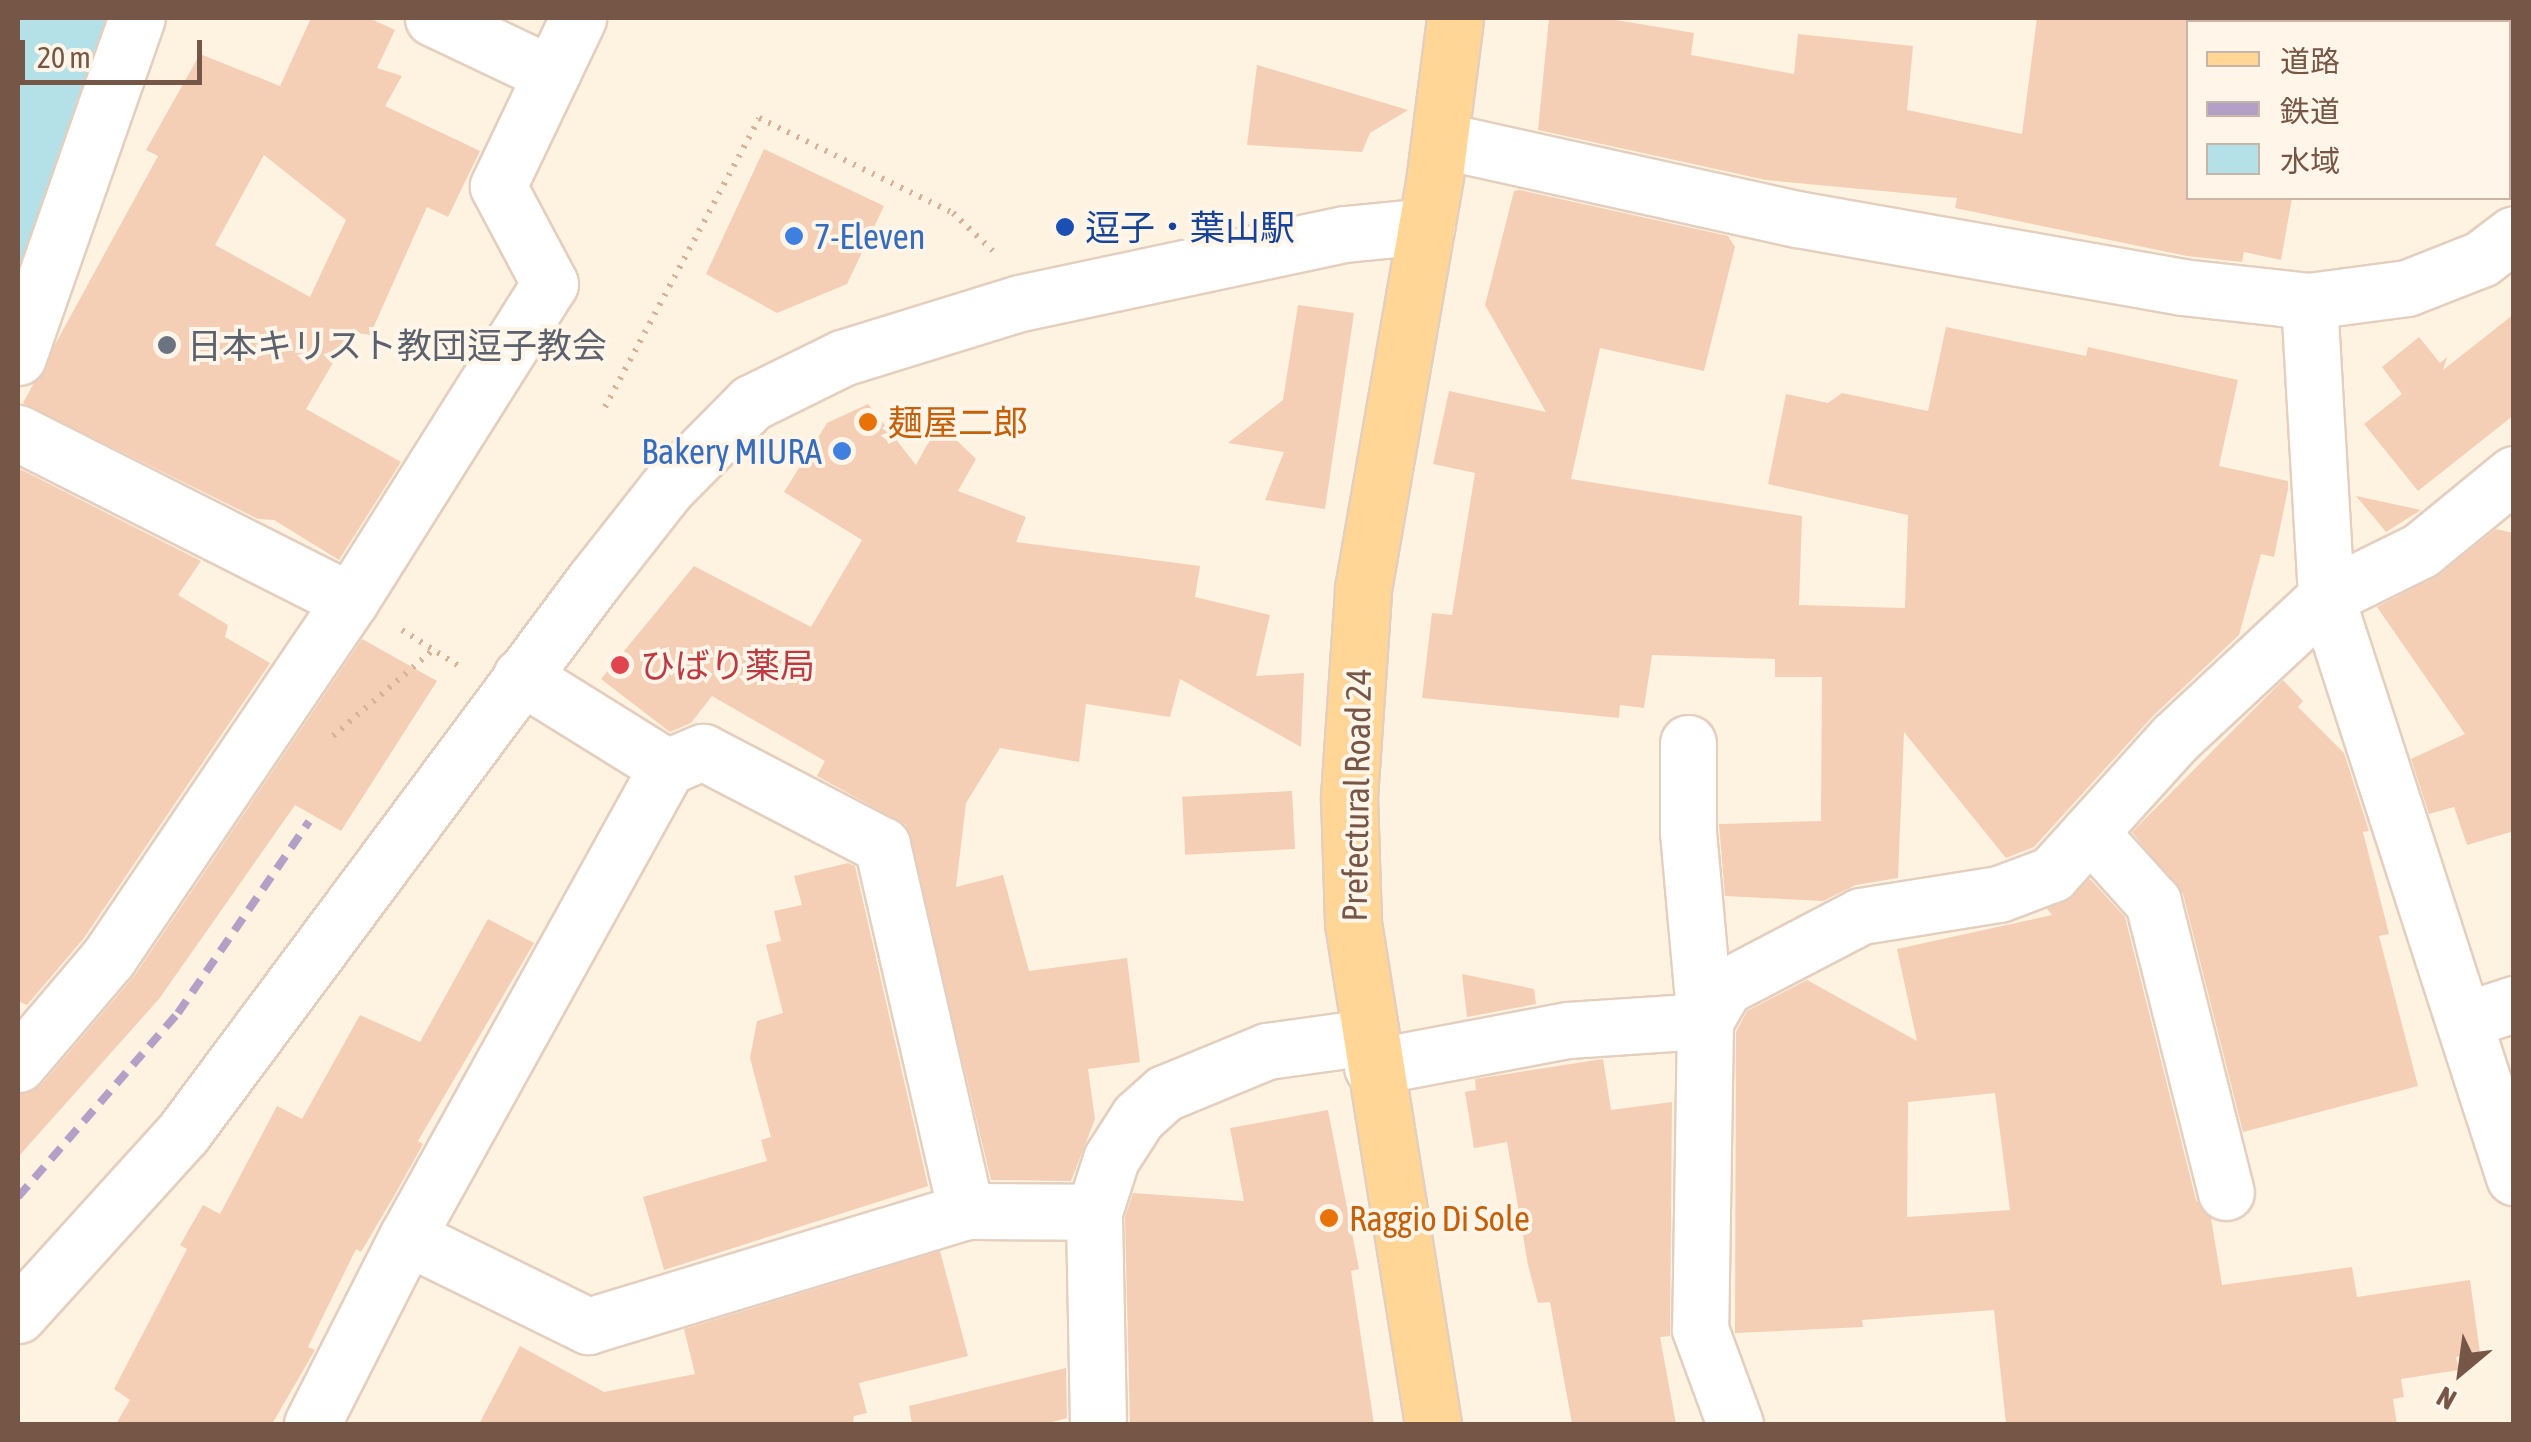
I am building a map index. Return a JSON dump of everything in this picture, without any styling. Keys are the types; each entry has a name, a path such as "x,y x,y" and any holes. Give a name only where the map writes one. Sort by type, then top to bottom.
{"main road":[{"name":"Prefectural Road 24","path":"1433,1424 1370,1052 1352,905 1354,688 1382,464 1426,226 1455,18"}],"street":[{"path":"18,357 138,18"},
{"path":"433,18 551,74"},
{"path":"18,1064 109,957 350,601 550,284 498,186 578,18"},
{"path":"1440,140 1797,219 2182,288 2308,301 2406,288 2482,260 2514,234"},
{"path":"18,1315 183,1132 521,676 704,446 786,381 1020,303 1345,234 1426,226"},
{"path":"2308,301 2326,598 2489,1012 2514,1178"},
{"path":"18,433 350,601"},
{"path":"1705,1020 1724,987 1861,916 1999,894 2052,874 2175,738 2326,598 2420,550 2514,474"},
{"path":"521,676 668,766"},
{"path":"1688,743 1688,832 1705,1020 1700,1330 1734,1424"},
{"path":"312,1424 408,1237 668,766 703,752 882,845 966,1212"},
{"path":"2090,832 2152,902 2226,1192"},
{"path":"1098,1424 1094,1212 1111,1159 1138,1116 1166,1094 1266,1051 1370,1052 1568,1030 1705,1020"},
{"path":"408,1237 588,1326 966,1212 1094,1212"}],"path":[{"path":"605,407 760,118 952,213 1001,259"}],"water":[{"path":"18,18 111,18 18,289"}],"building":[{"path":"311,18 369,18 395,30 377,68 402,76 385,106 480,151 448,217 427,207 370,335 351,332 306,409 401,462 339,560 274,520 258,519 23,403 158,156 146,150 200,54 280,86","holes":["264,155 346,220 310,297 215,245"]},
{"path":"1549,18 1604,18 1694,33 1691,55 1794,74 1798,34 1913,46 1907,110 2022,134 2037,18 2188,18 2186,200 2292,200 2281,260 2244,252 2242,262 2187,256 1955,208 1957,198 1766,180 1538,130"},
{"path":"1257,65 1408,110 1370,133 1362,152 1247,145"},
{"path":"764,149 884,206 847,284 777,313 706,274"},
{"path":"1514,191 1728,236 1735,247 1704,371 1600,348 1571,479 1802,516 1799,605 1905,608 1908,515 1768,484 1786,394 1828,403 1842,393 1928,411 1946,327 2086,356 2088,347 2238,380 2219,466 2288,481 2274,557 2261,554 2239,635 2152,717 2034,847 2006,858 1904,732 1898,878 1856,885 1823,901 1725,896 1719,824 1821,821 1822,677 1775,677 1775,659 1652,655 1644,708 1620,705 1619,718 1422,698 1432,613 1452,615 1475,473 1433,464 1449,391 1546,412 1485,305"},
{"path":"1298,305 1354,313 1325,509 1265,500 1284,452 1228,443 1283,400"},
{"path":"2514,314 2514,415 2418,491 2364,424 2402,394 2382,367 2419,337 2440,363 2447,357 2443,370"},
{"path":"868,404 916,465 939,423 976,459 958,491 1026,517 1016,542 1200,566 1195,597 1270,615 1256,676 1304,673 1301,747 1180,679 1170,717 1086,704 1079,762 1000,748 966,803 956,887 1003,875 1029,971 1127,958 1140,1062 1088,1069 1095,1119 1071,1181 991,1180 906,825 817,776 825,761 712,696 691,723 670,732 601,679 694,566 811,627 862,540 784,492 827,423"},
{"path":"18,468 201,561 178,595 228,625 225,637 270,663 84,938 27,1005 18,1001"},
{"path":"2356,496 2421,510 2386,532"},
{"path":"2496,529 2514,533 2514,831 2467,845 2454,807 2429,814 2411,759 2465,734 2377,607 2440,574"},
{"path":"362,639 437,681 341,831 295,805 159,999 18,1157 18,1094 42,1084 135,975"},
{"path":"2283,680 2303,701 2298,707 2344,753 2369,831 2363,832 2389,934 2379,936 2418,1086 2243,1132 2183,894 2132,832"},
{"path":"1292,791 1295,849 1185,855 1182,797"},
{"path":"848,863 855,866 928,1186 664,1270 643,1197 767,1161 761,1140 771,1137 750,1058 757,1021 783,1013 766,945 781,941 774,911 802,905 794,876"},
{"path":"2090,879 2125,917 2196,1200 2211,1218 2222,1285 2352,1267 2357,1297 2470,1280 2480,1353 2456,1357 2459,1370 2401,1379 2404,1397 2393,1399 2397,1424 2006,1424 1994,1310 1862,1320 1863,1327 1735,1333 1736,1032 1747,1011 1807,980 1917,1041 1897,949 2052,915 2047,909","holes":["1995,1093 2010,1210 1907,1217 1908,1102"]},
{"path":"488,919 534,943 418,1141 423,1144 394,1196 361,1252 356,1249 308,1347 315,1350 272,1424 116,1424 130,1400 114,1389 187,1249 180,1245 203,1205 220,1214 277,1106 302,1119 360,1015 420,1042"},
{"path":"1462,974 1534,989 1536,1004 1467,1017"},
{"path":"1603,1059 1611,1110 1672,1102 1670,1336 1660,1337 1676,1424 1572,1424 1550,1302 1538,1303 1528,1265 1507,1142 1474,1148 1465,1092 1476,1090 1475,1079"},
{"path":"1328,1110 1359,1269 1351,1271 1374,1424 1130,1424 1125,1217 1133,1193 1244,1201 1230,1128"},
{"path":"940,1251 968,1356 859,1383 867,1413 854,1416 853,1424 479,1424 520,1346 604,1392 695,1374 684,1329"},
{"path":"1066,1368 1067,1418 1045,1424 912,1424 909,1406"}],"railway":[{"path":"18,1197 178,1013 309,822"}],"place":[{"name":"逗子・葉山駅","path":"1065,227"},
{"name":"7-Eleven","path":"794,236"},
{"name":"日本キリスト教団逗子教会","path":"167,345"},
{"name":"麺屋二郎","path":"868,422"},
{"name":"Bakery MIURA","path":"842,451"},
{"name":"ひばり薬局","path":"620,665"},
{"name":"Raggio Di Sole","path":"1329,1218"}]}
